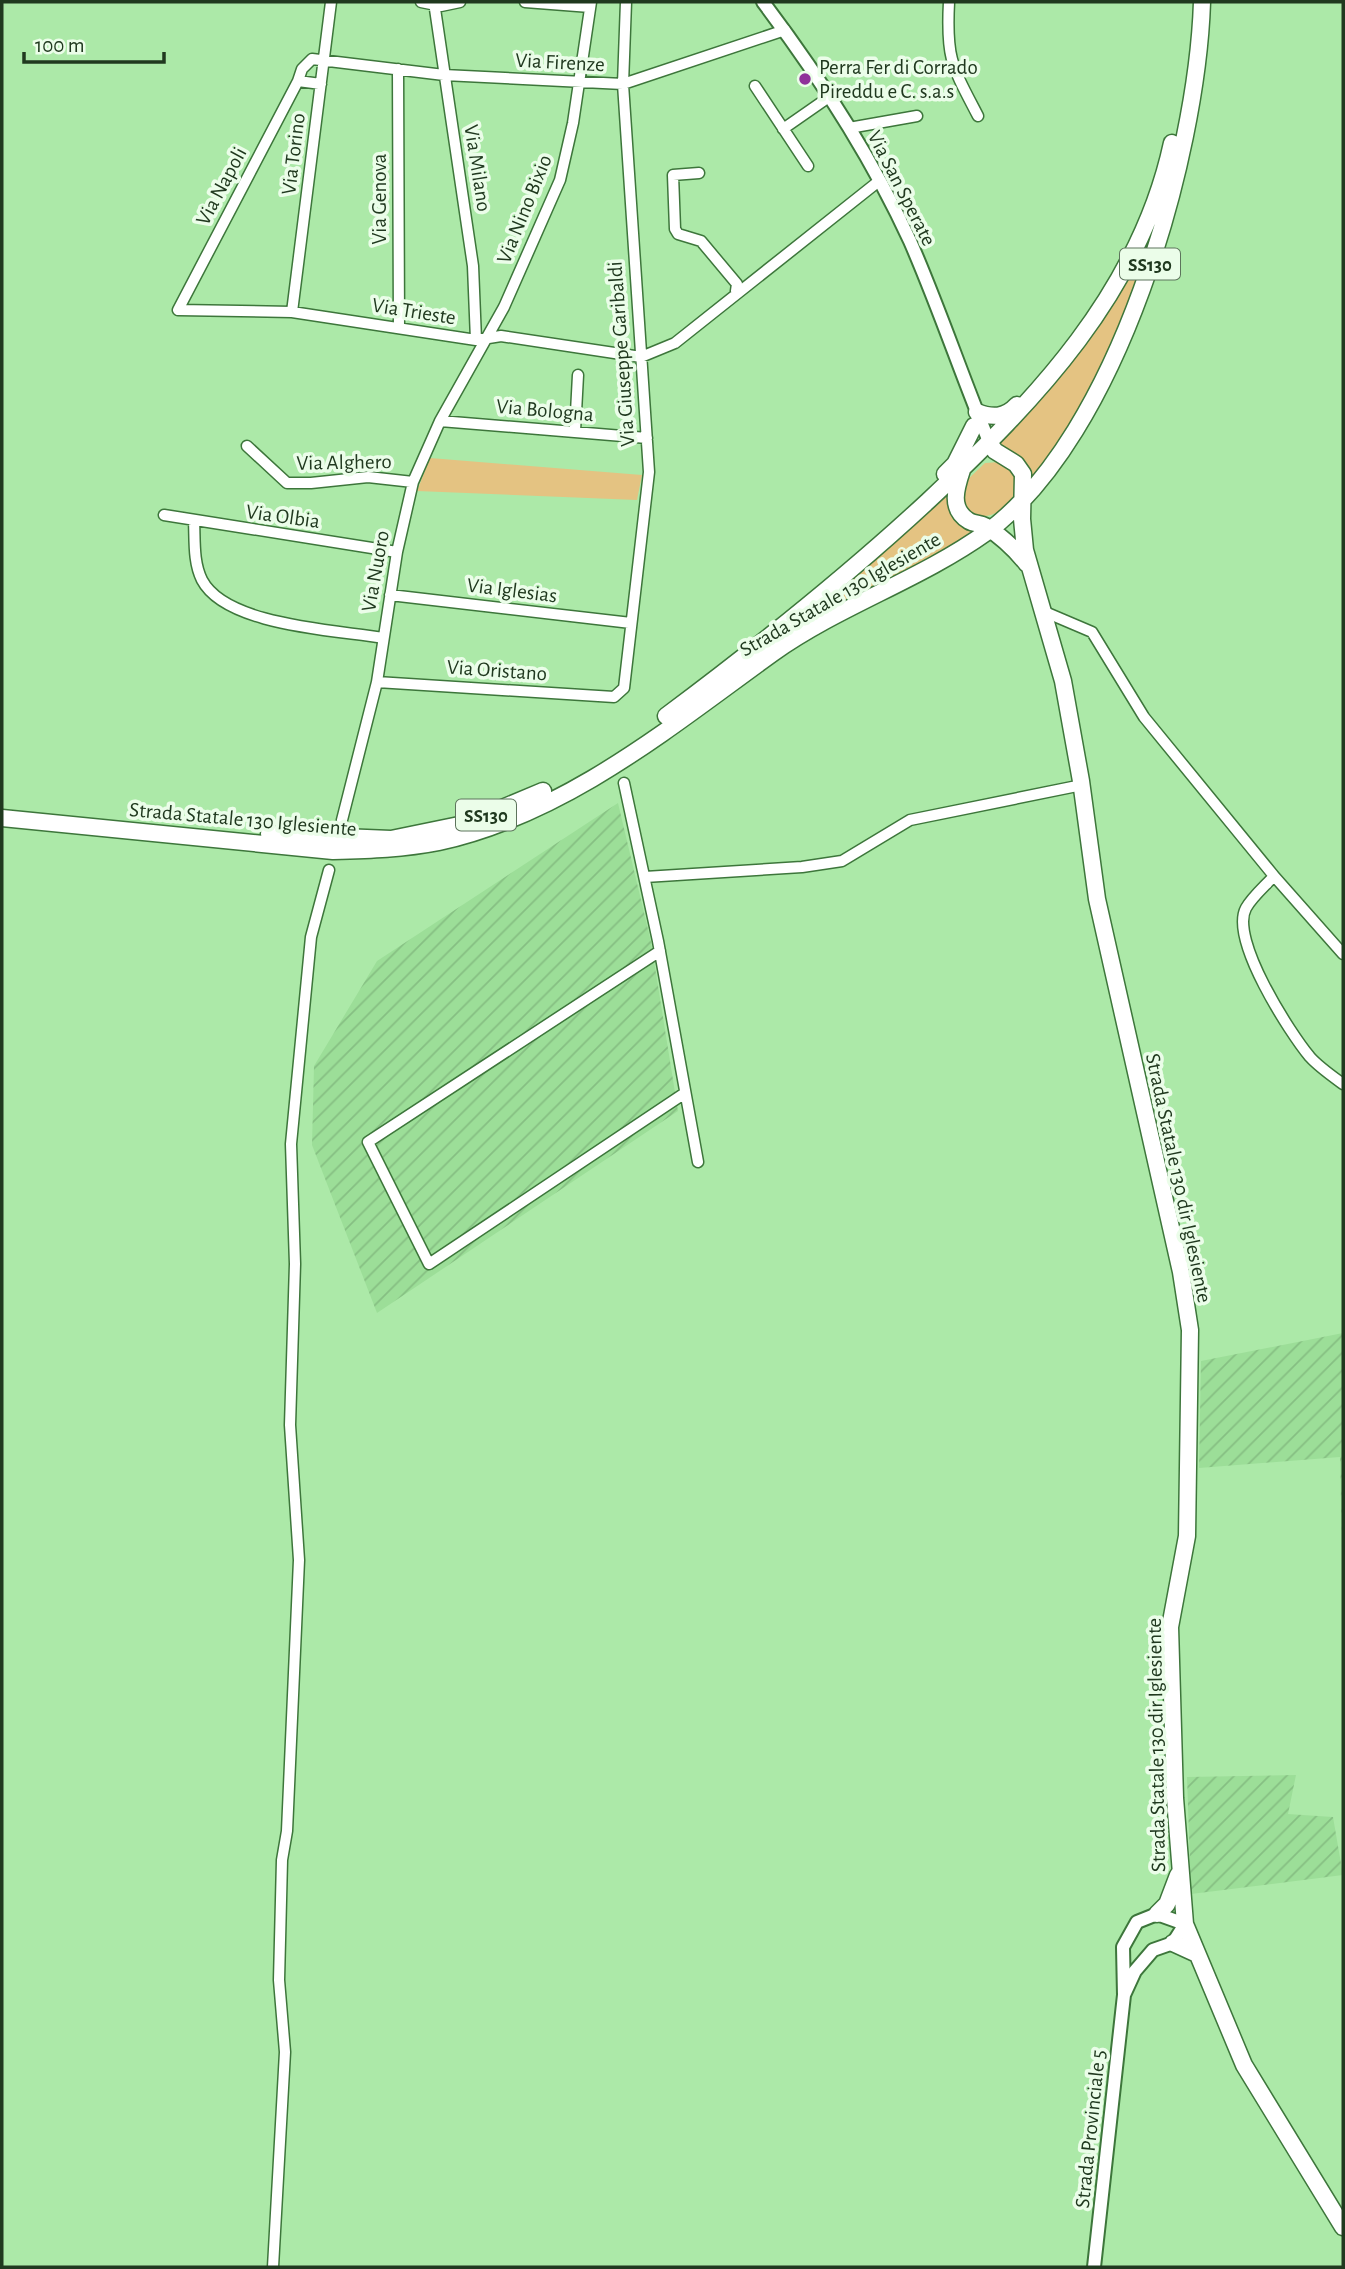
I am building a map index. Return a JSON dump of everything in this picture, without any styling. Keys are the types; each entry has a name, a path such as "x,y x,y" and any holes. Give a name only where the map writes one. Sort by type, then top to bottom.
{"main road":[{"name":"Strada Statale 130 Iglesiente","path":"2,810 202,830 337,839 391,839 464,824 548,789 616,754 774,635 962,471 1041,390 1090,325 1152,208 1163,175 1181,99 1193,2"},
{"name":"Strada Statale 130 Iglesiente","path":"2,818 333,851 382,850 440,841 505,821 620,763 778,649 890,590 989,530 1024,498 1082,417 1131,319 1156,249 1174,180 1194,79 1202,2"},
{"path":"910,517 920,498 955,464 975,415 1003,416 1031,390 1041,390"},
{"path":"990,443 995,451 1020,468 1024,498"},
{"path":"962,471 956,491 956,506 966,519 989,530"},
{"name":"Strada Statale 130 dir Iglesiente","path":"1024,498 1024,544 1063,681 1082,785 1097,899 1181,1272 1190,1330 1187,1536 1170,1628 1179,1873 1185,1924 1244,2065 1343,2227"},
{"name":"Strada Statale 130 dir Iglesiente","path":"989,530 1012,546 1031,568"},
{"path":"1157,1914 1167,1904 1179,1873"},
{"path":"1173,1943 1196,1954"}],"street":[{"name":"Via Torino","path":"292,312 331,2"},
{"path":"421,2 460,2"},
{"path":"525,2 590,4"},
{"name":"Via Giuseppe Garibaldi","path":"614,697 624,688 649,472 623,84 626,2"},
{"name":"Via San Sperate","path":"763,2 829,97 879,181 909,241 975,415 990,443"},
{"path":"948,2 947,45 951,65 978,116"},
{"name":"Via Milano","path":"434,3 473,266 480,341"},
{"name":"Via Nino Bixio","path":"480,341 504,307 567,161 590,4"},
{"name":"Via Firenze","path":"325,59 444,75 623,84 785,30"},
{"name":"Via Napoli","path":"178,310 302,69 312,59 325,59"},
{"name":"Via Genova","path":"398,69 399,328"},
{"path":"298,80 321,84"},
{"path":"755,86 808,166"},
{"path":"783,129 829,97"},
{"path":"849,128 917,117"},
{"path":"699,173 673,175 675,229 678,234 701,241 737,284 736,291"},
{"path":"641,357 675,343 736,291 879,181"},
{"name":"Via Trieste","path":"178,310 292,312 480,341 501,336 641,357"},
{"name":"Via Nuoro","path":"342,820 377,682 397,552 413,482 480,341"},
{"path":"575,431 578,375"},
{"path":"962,471 975,415"},
{"name":"Via Bologna","path":"440,421 647,438"},
{"name":"Via Alghero","path":"247,446 287,483 368,477 413,482"},
{"name":"Via Olbia","path":"164,515 397,552"},
{"path":"194,521 197,566 204,583 226,604 257,616 383,638"},
{"name":"Via Iglesias","path":"390,595 631,623"},
{"path":"1045,612 1092,632 1144,717 1274,876 1343,954"},
{"name":"Via Oristano","path":"377,682 614,697"},
{"path":"624,782 660,951 698,1162"},
{"path":"645,877 842,862 910,820 1082,785"},
{"path":"273,2267 285,2052 279,1980 282,1860 286,1831 299,1560 290,1426 295,1264 291,1144 311,937 329,870"},
{"path":"1274,876 1245,909 1243,923 1247,944 1279,1016 1312,1059 1343,1084"},
{"path":"660,951 368,1142 429,1264 685,1093"},
{"path":"1124,1995 1135,1971 1153,1950 1173,1943 1185,1924 1157,1914"},
{"name":"Strada Provinciale 5","path":"1094,2267 1124,1995 1124,1947 1137,1922 1157,1914"}],"shaded area":[{"path":"1162,202 1118,342 1078,415 1030,484 998,445 1048,390"},
{"path":"430,458 642,475 637,500 417,491"},
{"path":"1000,462 1016,476 1016,491 1000,511 985,516 978,515 964,504 965,482 985,463"},
{"path":"950,489 978,533 776,641 866,566"},
{"path":"618,803 651,942 678,1111 377,1313 312,1145 314,1066 377,961"},
{"path":"1343,1333 1343,1596 1340,1457 1199,1468 1201,1361"},
{"path":"1296,1775 1288,1814 1333,1817 1343,1875 1191,1894 1187,1777"}],"place":[{"name":"Perra Fer di Corrado Pireddu e C. s.a.s","path":"805,79"}]}
